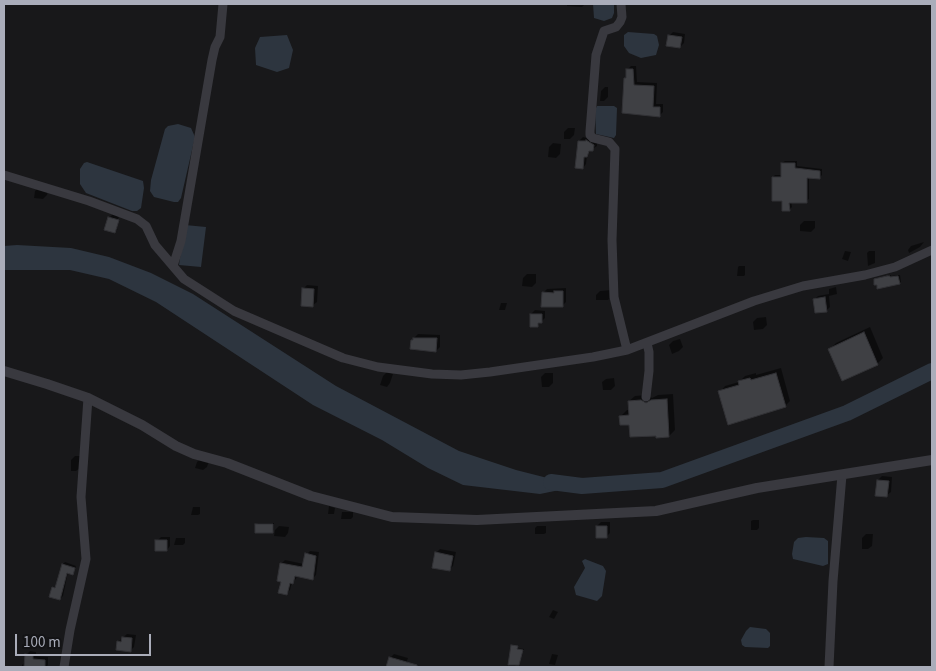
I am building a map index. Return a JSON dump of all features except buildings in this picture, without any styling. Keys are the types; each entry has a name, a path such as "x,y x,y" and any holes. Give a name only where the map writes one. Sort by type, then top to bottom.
{"street":[{"path":"173,266 181,241 212,60 220,37 223,4"},
{"path":"621,4 622,17 620,22 616,27 604,31 596,55 590,134 593,138 609,142 615,149 612,240 614,297 627,350"},
{"path":"4,175 137,218 146,226 152,241 184,279 234,311 343,358 378,367 432,374 461,375 593,357 627,350 754,301 804,286 865,275 895,267 932,250"},
{"path":"646,397 649,372 647,343"},
{"path":"4,371 88,398 142,424 176,446 194,454 227,463 311,496 392,517 477,520 656,511 757,488 932,460"},
{"path":"64,667 70,630 86,559 81,497 88,398"},
{"path":"829,667 833,581 842,475"}],"shaded area":[{"path":"593,4 614,4 612,18 604,21 594,18"},
{"path":"628,32 654,34 657,36 659,45 656,55 641,58 629,53 624,46 624,35"},
{"path":"287,35 293,50 289,68 277,72 256,65 255,48 260,37"},
{"path":"597,106 614,106 617,108 616,135 614,138 596,134 595,110"},
{"path":"178,124 191,128 195,137 181,198 178,202 174,202 154,197 150,191 151,180 165,129 168,126"},
{"path":"87,162 143,181 144,188 141,208 137,211 132,211 86,193 80,184 80,169"},
{"path":"185,225 206,227 201,267 179,265"},
{"path":"4,246 71,248 109,257 151,273 193,294 336,386 459,451 516,470 579,486 540,494 463,485 428,468 382,440 313,405 156,302 109,279 70,270 4,270"},
{"path":"798,538 824,538 828,541 828,564 823,566 793,559 794,542"},
{"path":"585,559 603,566 606,571 602,596 597,601 576,595 574,587 585,568 582,561"},
{"path":"750,627 766,629 770,633 770,646 768,648 745,647 742,645 741,640"}],"waterway":[{"path":"551,482 582,486 662,480 847,413 932,371"}]}
